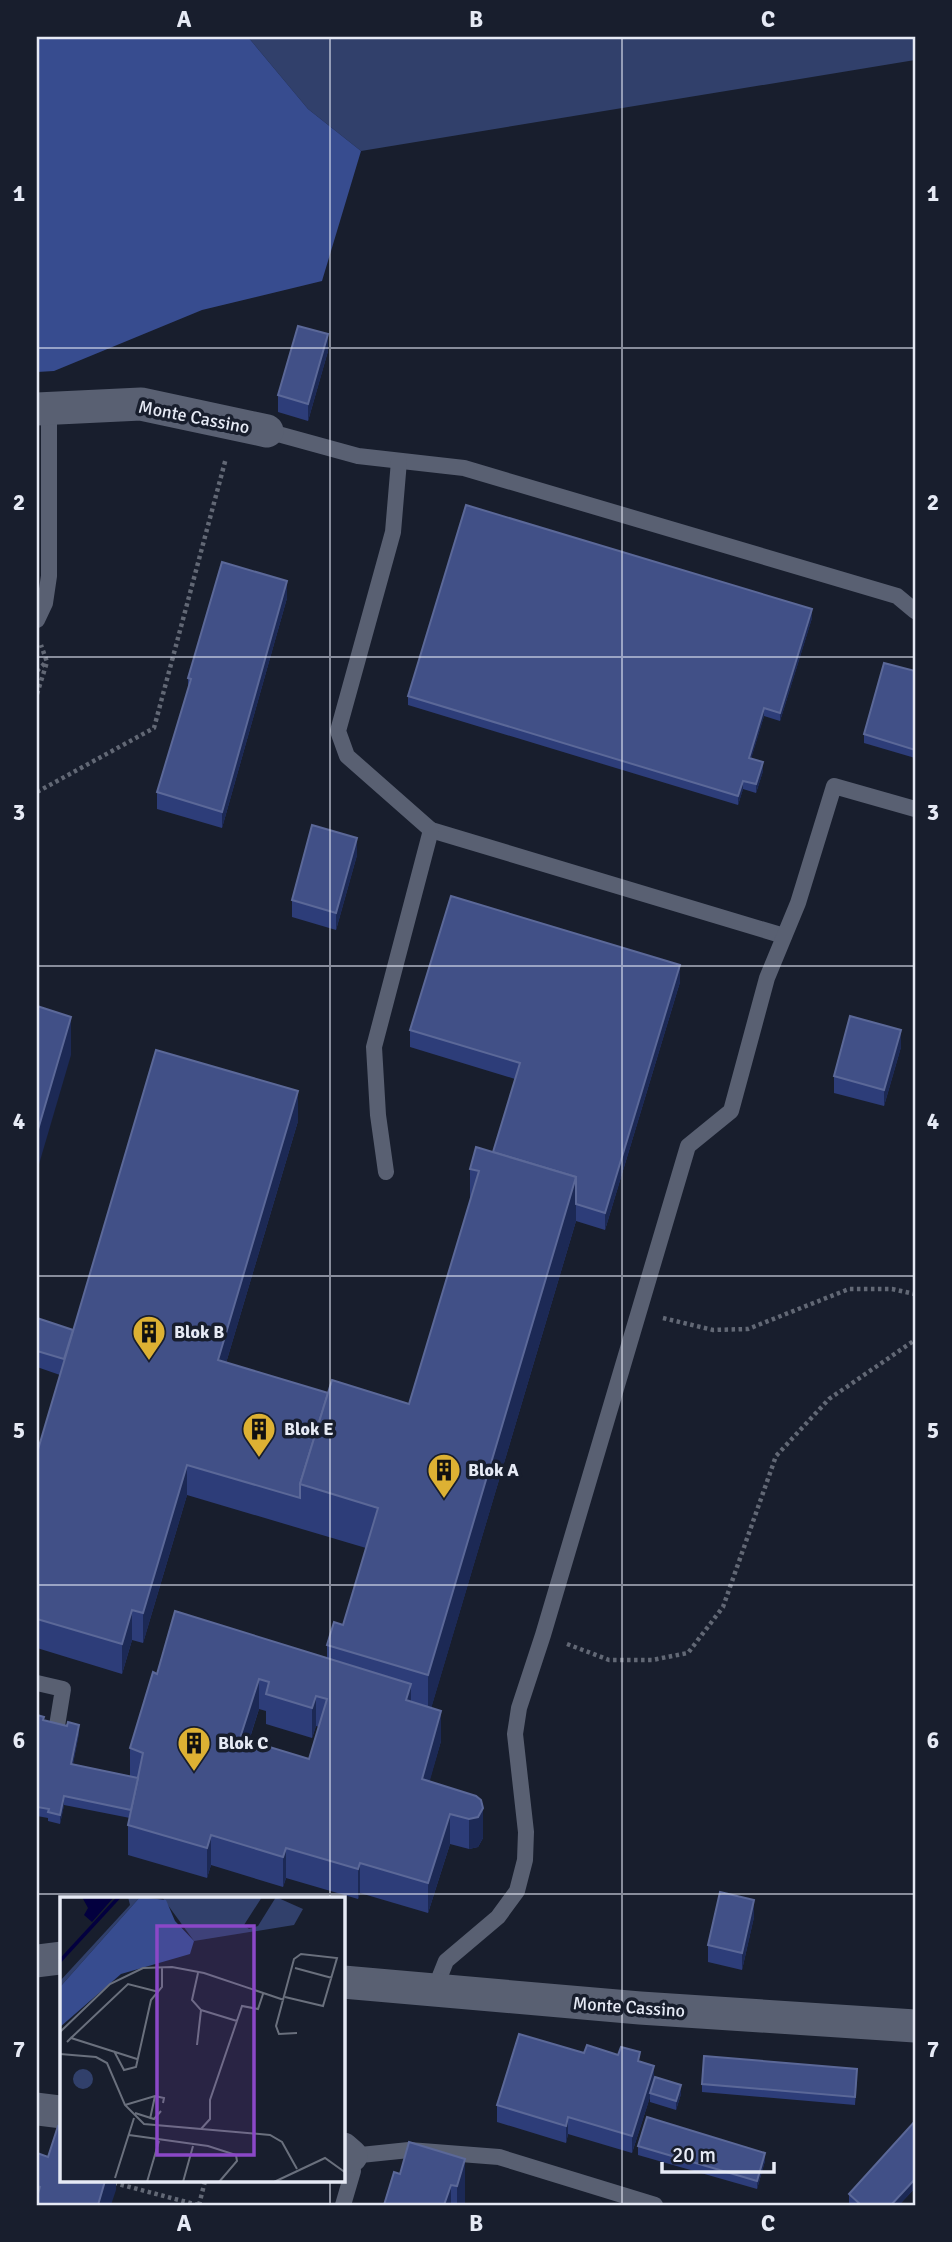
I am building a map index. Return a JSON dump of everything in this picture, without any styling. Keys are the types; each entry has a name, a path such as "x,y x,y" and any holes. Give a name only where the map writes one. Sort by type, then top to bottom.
{"street":[{"name":"Monte Cassino","path":"43,408 141,404 267,431"},
{"path":"37,1961 60,1958"},
{"name":"Monte Cassino","path":"345,1982 640,2008 915,2026"},
{"path":"37,2109 60,2112"}],"lane":[{"path":"37,620 45,603 49,576 43,408"},
{"path":"267,431 358,456 464,468 897,596 915,611"},
{"path":"399,461 393,532 338,731 347,756 431,830 784,936"},
{"path":"434,1991 446,1961 498,1917 517,1891 525,1860 526,1832 515,1734 519,1708 688,1146 731,1111 767,978 798,903 834,786 915,809"},
{"path":"387,1172 378,1115 374,1047 431,830"},
{"path":"37,1683 63,1689 56,1732"},
{"path":"343,2205 354,2171 347,2153 410,2150 499,2157 655,2205"}],"path":[{"path":"37,792 154,728 235,424"},
{"path":"37,671 47,662 37,694"},
{"path":"639,1312 713,1330 748,1329 849,1289 892,1289 915,1294"},
{"path":"543,1635 609,1660 652,1660 688,1653 723,1606 776,1456 829,1399 915,1339"},
{"path":"111,2182 198,2205 205,2182"}],"shaded area":[{"path":"37,37 248,37 308,109 361,151 322,281 202,310 54,371 37,372"},
{"path":"248,37 915,37 915,60 361,151 308,109"}],"building":[{"path":"298,326 328,334 308,404 278,395"},
{"path":"466,505 812,609 780,713 764,708 749,758 763,762 756,784 743,781 738,796 408,696"},
{"path":"222,562 287,581 222,812 157,792"},
{"path":"884,663 915,671 915,750 864,734"},
{"path":"312,825 357,838 336,913 292,900"},
{"path":"451,896 680,965 605,1213 576,1204 576,1177 493,1152 520,1063 410,1030"},
{"path":"37,1006 71,1017 37,1133"},
{"path":"850,1016 901,1030 884,1090 834,1076"},
{"name":"Blok B","path":"156,1050 298,1091 218,1360 328,1393 300,1484 300,1498 187,1465 143,1613 132,1610 122,1644 37,1619 37,1453"},
{"name":"Blok A","path":"476,1147 576,1177 428,1675 327,1645 334,1622 343,1625 378,1508 300,1484 332,1380 409,1404 479,1171 470,1169"},
{"path":"37,1318 73,1330 64,1359 37,1351"},
{"name":"Blok C","path":"175,1611 411,1684 406,1700 441,1711 422,1779 476,1796 481,1800 483,1808 478,1817 469,1819 450,1814 428,1883 360,1863 358,1869 286,1848 283,1857 211,1835 207,1848 128,1825 143,1753 130,1748 153,1672 157,1674","holes":["259,1679 269,1682 266,1694 312,1708 316,1696 327,1699 309,1759 240,1738"]},
{"path":"37,1715 44,1717 43,1720 67,1726 68,1722 79,1725 71,1764 138,1778 131,1810 64,1796 60,1815 37,1807"},
{"path":"720,1892 754,1900 742,1953 708,1945"},
{"path":"519,2034 584,2053 587,2045 618,2055 621,2047 640,2052 638,2061 654,2066 632,2136 568,2117 566,2126 497,2105"},
{"path":"704,2056 857,2069 855,2097 702,2084"},
{"path":"655,2077 681,2085 676,2101 650,2093"},
{"path":"647,2117 765,2153 757,2181 638,2146"},
{"path":"915,2121 915,2179 891,2205 861,2205 849,2194"},
{"path":"58,2126 60,2127 60,2182 105,2182 98,2205 37,2205 40,2187 37,2186 37,2153 48,2157"},
{"path":"409,2142 465,2159 457,2186 451,2185 444,2205 384,2205 394,2172 400,2174"}],"place":[{"name":"Blok B","path":"149,1362"},
{"name":"Blok E","path":"259,1459"},
{"name":"Blok A","path":"444,1500"},
{"name":"Blok C","path":"194,1773"}]}
